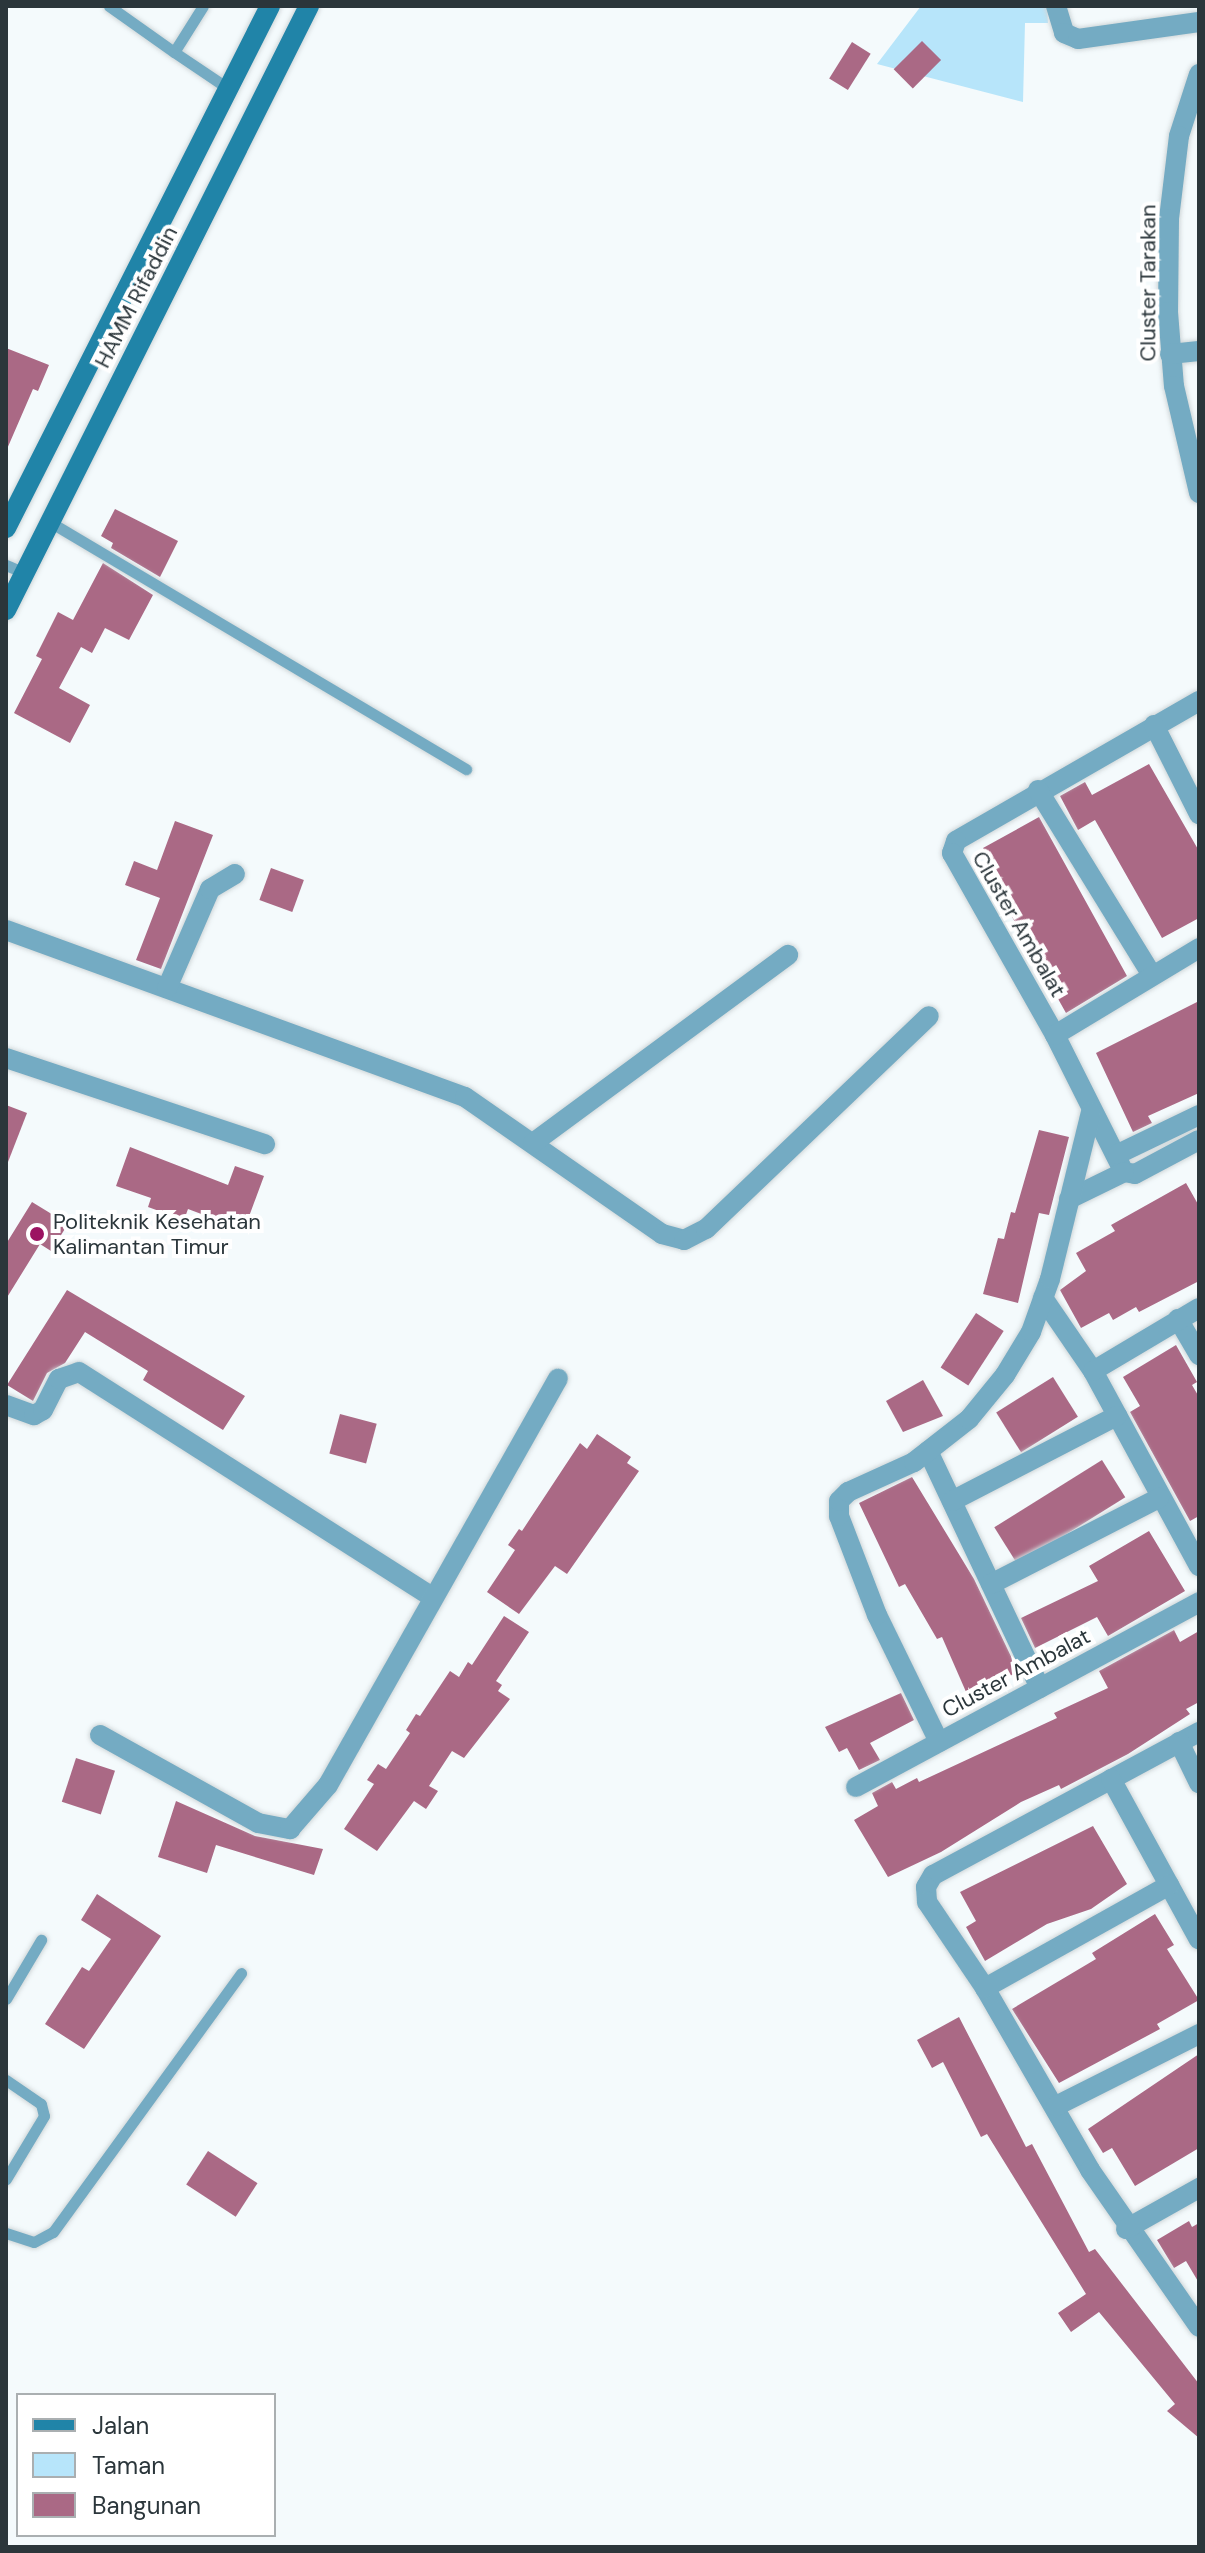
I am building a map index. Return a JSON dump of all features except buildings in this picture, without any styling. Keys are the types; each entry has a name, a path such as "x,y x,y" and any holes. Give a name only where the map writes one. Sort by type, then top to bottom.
{"main road":[{"name":"HAMM Rifaddin","path":"6,528 270,6"},
{"name":"HAMM Rifaddin","path":"6,610 15,569 50,522 309,6"}],"street":[{"path":"1056,6 1064,33 1078,39 1197,27"},
{"name":"Cluster Tarakan","path":"1199,74 1179,136 1169,219 1170,354 1199,493"},
{"path":"1170,354 1199,351"},
{"name":"Cluster Ambalat","path":"1121,1163 1091,1112 1055,1035 952,853 956,841 1038,790 1199,701"},
{"path":"1154,725 1199,814"},
{"path":"1038,790 1152,975"},
{"path":"167,988 210,889 235,874"},
{"path":"6,930 465,1097 662,1234 684,1240 706,1229 929,1016"},
{"path":"1055,1035 1199,948"},
{"path":"533,1143 788,955"},
{"path":"6,1058 265,1144"},
{"path":"939,1742 877,1615 839,1516 839,1501 848,1492 928,1451 969,1419 1005,1375 1031,1332 1043,1298 1091,1112"},
{"path":"1069,1199 1199,1115"},
{"path":"1121,1163 1135,1174 1199,1140"},
{"path":"1043,1298 1093,1371 1159,1498 1199,1566"},
{"path":"1093,1371 1199,1308"},
{"path":"1178,1319 1199,1355"},
{"path":"6,1405 34,1415 43,1410 59,1379 79,1372 432,1597"},
{"path":"100,1735 258,1823 290,1829 328,1785 558,1379"},
{"path":"952,1501 1117,1416"},
{"path":"928,1451 1040,1688"},
{"path":"991,1584 1159,1498"},
{"name":"Cluster Ambalat","path":"856,1787 1199,1602"},
{"path":"1199,1732 933,1875 926,1887 927,1902 985,1988 1126,2229 1199,2327"},
{"path":"1179,1742 1199,1783"},
{"path":"1111,1779 1199,1940"},
{"path":"985,1988 1169,1885"},
{"path":"1056,2106 1199,2034"},
{"path":"1126,2229 1199,2188"}],"lane":[{"path":"109,6 229,89"},
{"path":"174,52 203,6"},
{"path":"50,522 466,769"},
{"path":"6,1999 41,1940"},
{"path":"6,2233 34,2242 53,2232 241,1973"},
{"path":"6,2080 41,2104 44,2116 6,2179"}],"green space":[{"path":"921,6 1047,6 1048,23 1025,23 1023,102 877,64"}],"place":[{"name":"Politeknik Kesehatan Kalimantan Timur","path":"37,1234"}]}
